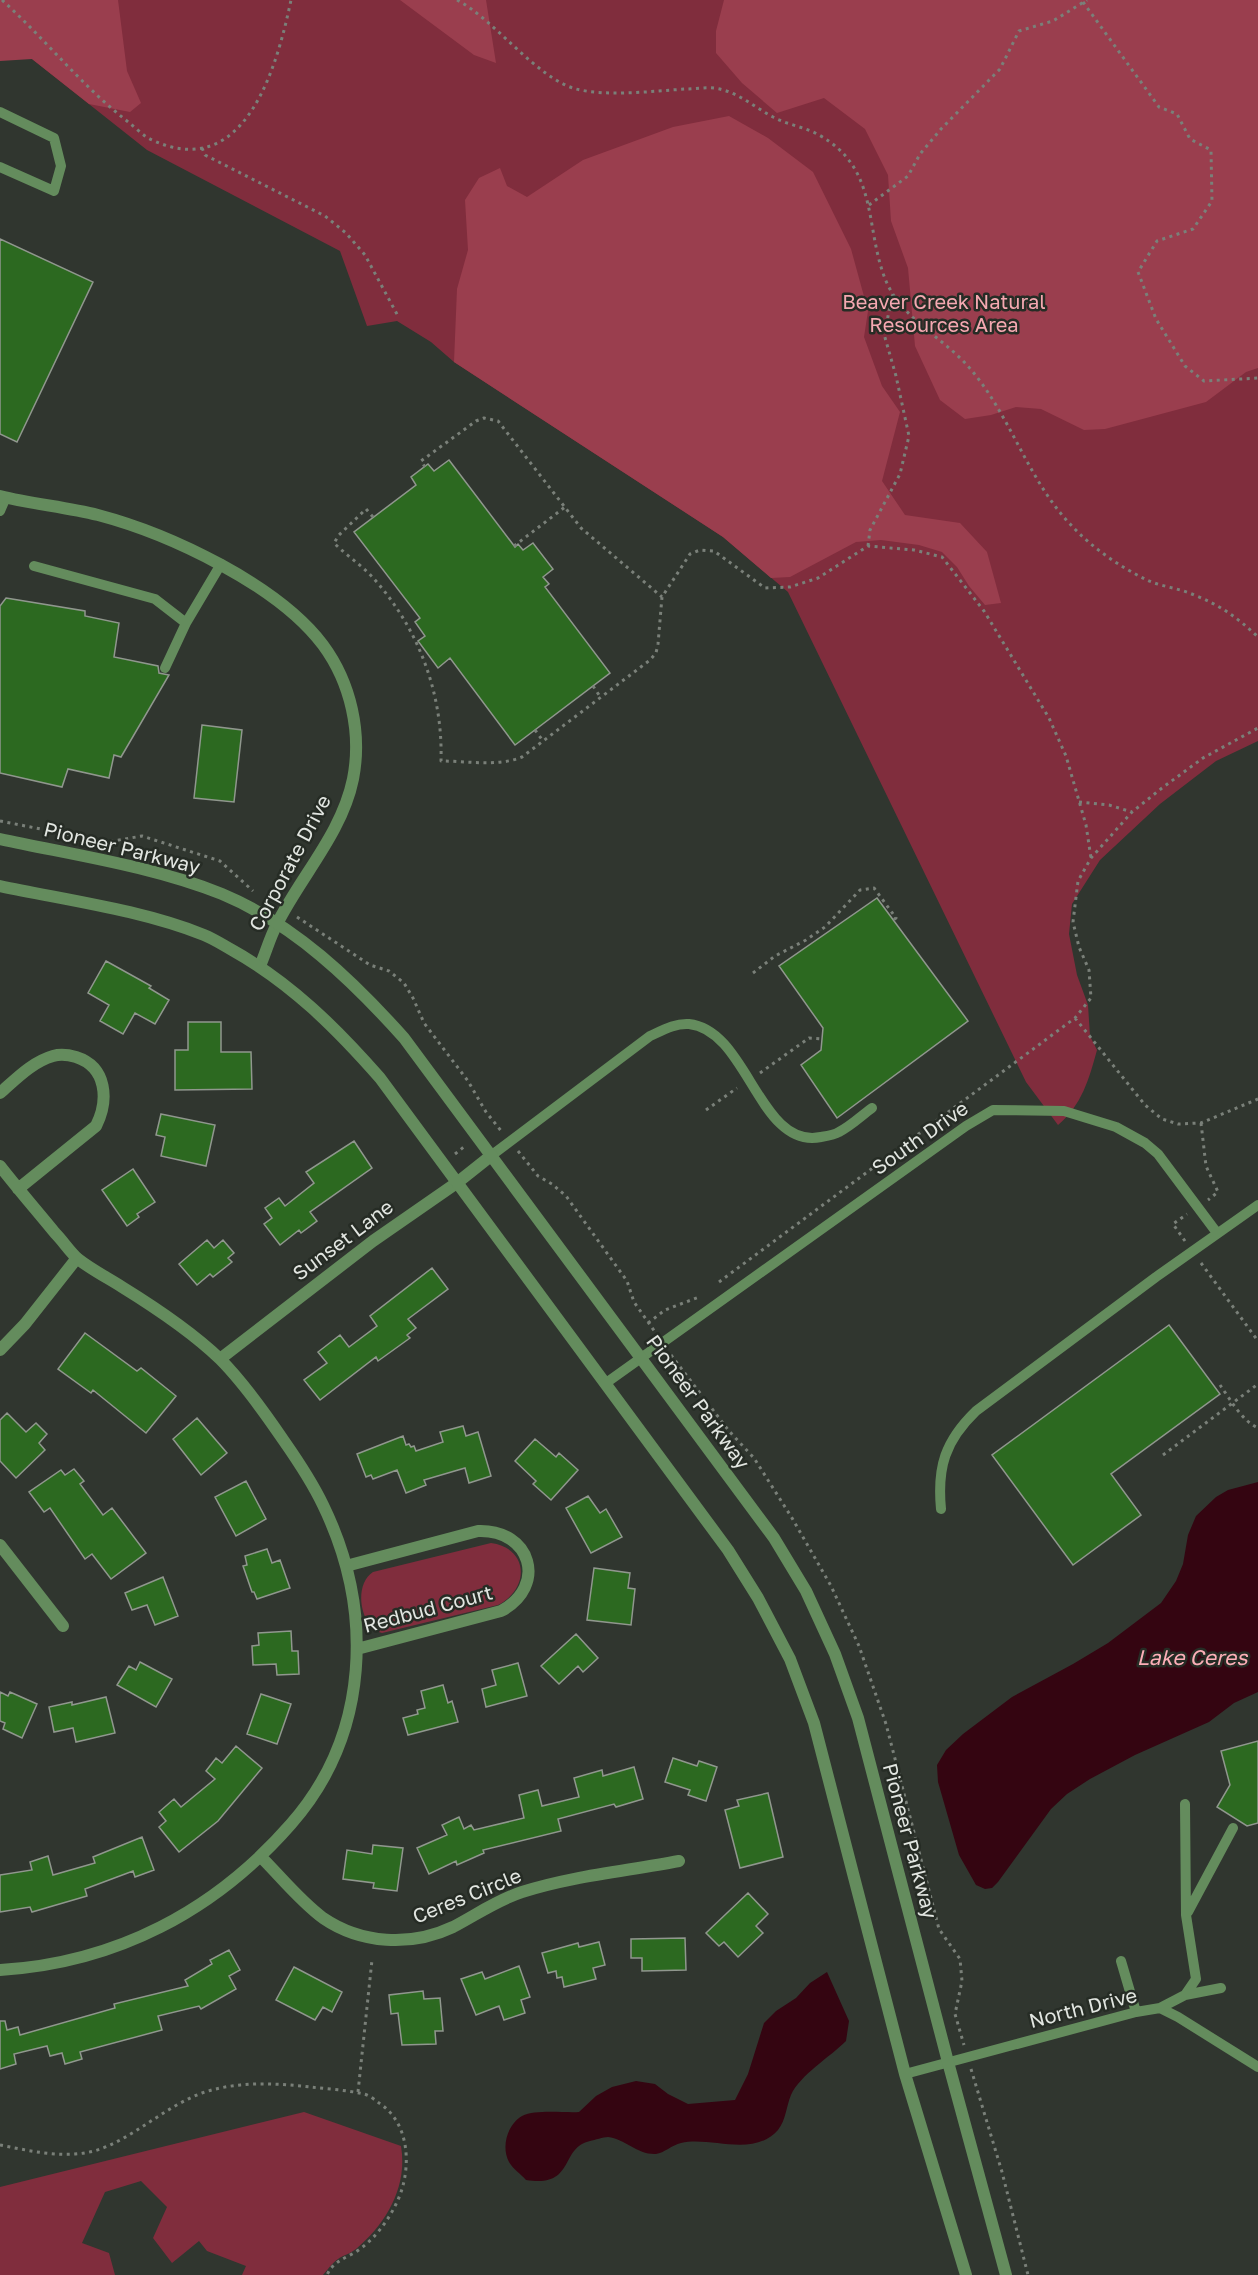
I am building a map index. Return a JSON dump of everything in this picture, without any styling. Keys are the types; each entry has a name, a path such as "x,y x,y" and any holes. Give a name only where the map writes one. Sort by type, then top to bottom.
{"street":[{"name":"Corporate Drive","path":"3,497 97,514 139,527 221,564 260,589 297,617 323,645 338,669 355,723 356,751 353,780 345,806 277,924 260,966"},
{"name":"Pioneer Parkway","path":"0,839 159,873 222,894 277,924 325,960 381,1012 404,1038 774,1538 806,1591 835,1654 858,1718 1006,2275"},
{"path":"0,886 159,920 206,936 260,966 301,997 343,1035 380,1078 458,1182 728,1550 758,1598 790,1659 814,1723 905,2074 966,2275"},
{"path":"0,1093 38,1062 55,1055 70,1055 83,1060 96,1070 103,1084 105,1099 102,1114 96,1126 18,1189"},
{"name":"Sunset Lane","path":"220,1359 373,1241 458,1182 492,1155"},
{"path":"0,1166 77,1258 160,1311 220,1359 265,1413 323,1504 346,1566 354,1602 357,1649 355,1690 348,1722 337,1752 318,1789 298,1816 261,1857 206,1901 169,1924 129,1942 46,1965 0,1970"},
{"path":"0,1350 25,1324 77,1258"},
{"name":"Redbud Court","path":"346,1566 478,1531 492,1530 508,1536 518,1545 526,1558 529,1575 524,1592 513,1605 501,1611 357,1649"},
{"path":"0,1545 63,1626"},
{"name":"Ceres Circle","path":"261,1857 322,1917 341,1929 389,1940 411,1940 433,1935 521,1892 555,1883 679,1861"}],"lane":[{"path":"0,112 54,138 61,166 54,192 0,167"},
{"path":"0,511 3,497"},
{"path":"165,668 186,623 221,564"},
{"path":"34,566 155,599 186,623"},
{"path":"492,1155 651,1036 672,1025 690,1024 711,1032 725,1044 782,1126 798,1136 817,1138 837,1133 872,1108"},
{"name":"South Drive","path":"606,1383 966,1126 993,1110 1064,1111 1116,1127 1145,1143 1158,1154 1217,1233"},
{"path":"941,1509 938,1483 945,1452 961,1425 976,1411 1258,1205"},
{"path":"1185,1804 1186,1915 1196,1979 1185,1995"},
{"path":"1186,1915 1233,1828"},
{"path":"1121,1961 1136,2012"},
{"path":"1160,2008 1185,1995 1221,1988"},
{"name":"North Drive","path":"905,2074 1136,2012 1160,2008 1258,2067"}],"path":[{"path":"2,0 100,100 151,140 182,149 202,148 226,139 243,123 258,102 278,55 291,0"},
{"path":"457,0 549,75 574,88 601,92 714,88 746,99 774,118 819,135 839,150 853,166 869,205 878,253 886,280 893,293 900,304 964,362 987,388 1047,496 1071,525 1095,547 1120,564 1147,580 1194,595 1237,617 1258,637"},
{"path":"869,205 908,176 920,154 934,137 1000,69 1020,31 1053,21 1085,1 1159,107 1177,114 1190,139 1211,150 1212,201 1193,229 1157,242 1138,272 1156,319 1185,366 1204,381 1258,378"},
{"path":"202,148 205,155 325,216 346,233 365,255 398,316"},
{"path":"867,546 870,530 900,474 909,436 884,334 893,293"},
{"path":"425,467 421,461 476,421 491,418 505,429 592,538 662,597"},
{"path":"514,546 565,507"},
{"path":"373,517 366,509 339,535 334,543 374,578 407,623 432,683 440,725 441,760 512,761 522,757 601,698 656,653 662,597 690,554 700,550 714,551 765,588 790,587 818,578 867,546 914,550 942,557 984,611 1049,718 1066,756 1086,825 1091,858"},
{"path":"593,686 601,698"},
{"path":"717,1284 1075,1018 1091,998 1089,970 1078,947 1073,922 1078,881 1091,858 1132,812 1203,758 1258,728"},
{"path":"535,730 543,741"},
{"path":"1079,802 1109,805 1132,812"},
{"path":"753,973 775,956 825,927 860,890 874,888 896,918 893,920"},
{"path":"1075,1018 1145,1105 1162,1119 1178,1124 1201,1123 1258,1099"},
{"path":"706,1110 809,1038 822,1039"},
{"path":"455,1154 470,1143"},
{"path":"648,1323 665,1310 698,1298 707,1291"},
{"path":"1163,1455 1258,1384"},
{"path":"1221,1385 1252,1426 1258,1428"},
{"path":"358,2093 372,1960"},
{"path":"0,2145 58,2154 76,2154 97,2150 122,2139 179,2103 226,2087 270,2083 366,2094 389,2109 397,2120 404,2137 406,2173 399,2197 388,2218 368,2241 355,2253 337,2262 327,2275"}],"green space":[{"name":"Beaver Creek Natural Resources Area","path":"0,0 1258,0 1258,741 1216,761 1160,804 1100,860 1072,904 1069,934 1077,975 1088,1005 1090,1036 1097,1050 1084,1091 1073,1109 1058,1125 1026,1082 788,592 723,537 454,362 431,342 397,321 367,326 340,251 147,150 32,59"},
{"path":"0,0 118,0 127,71 141,103 130,112 89,104 32,59 0,61"},
{"path":"400,0 486,0 496,63 474,55"},
{"path":"724,0 1258,0 1258,368 1246,372 1206,402 1105,429 1084,430 1041,409 1016,407 991,415 965,419 940,400 915,346 908,268 891,221 888,175 865,129 824,98 777,113 742,83 716,53 716,31"},
{"path":"729,116 768,138 813,172 851,249 868,311 864,337 882,386 900,412 882,481 905,515 960,523 987,552 1001,603 985,605 957,567 942,552 919,545 881,540 856,542 790,577 771,578 723,537 454,362 457,289 468,250 465,200 479,178 500,168 507,186 527,197 583,160 673,127"},
{"path":"491,1543 504,1546 513,1553 521,1570 516,1589 498,1605 382,1633 368,1623 361,1595 367,1578 373,1572"},
{"path":"304,2112 401,2146 401,2176 398,2190 385,2216 367,2239 332,2264 323,2275 242,2275 246,2266 207,2251 199,2241 172,2263 153,2238 167,2207 141,2181 105,2192 82,2243 109,2253 115,2275 0,2275 0,2187"}],"water":[{"name":"Lake Ceres","path":"1258,1482 1258,1692 1234,1703 1209,1722 1135,1755 1067,1794 1051,1809 992,1888 985,1889 976,1885 959,1855 938,1782 937,1765 946,1750 963,1734 1012,1697 1108,1643 1161,1603 1176,1581 1183,1564 1188,1535 1196,1516 1216,1497 1228,1490"},
{"path":"827,1972 849,2021 846,2041 801,2080 791,2095 781,2126 768,2138 744,2145 681,2143 662,2152 649,2154 614,2138 604,2137 580,2145 560,2173 542,2181 526,2180 509,2162 506,2150 507,2137 513,2125 522,2116 542,2112 579,2112 596,2096 612,2087 636,2081 655,2084 668,2094 688,2104 735,2100 748,2074 764,2023 776,2011 796,1998 810,1983"}],"building":[{"path":"0,239 93,282 17,442 0,434"},
{"path":"449,460 515,547 518,544 523,550 533,543 553,569 543,577 549,584 545,587 610,673 515,745 450,658 438,668 418,641 425,636 415,622 420,618 354,532 416,485 411,477 428,464 434,471"},
{"path":"6,598 85,611 85,616 119,623 114,657 158,666 159,673 169,675 121,757 114,755 109,778 68,769 62,787 0,773 0,606"},
{"path":"202,725 242,730 234,802 194,798"},
{"path":"877,898 968,1021 837,1118 801,1065 821,1050 823,1028 779,966"},
{"path":"106,961 151,986 149,988 169,1000 155,1024 135,1013 123,1034 100,1021 109,1005 88,993"},
{"path":"188,1022 221,1022 221,1052 251,1052 252,1089 175,1090 175,1050 188,1050"},
{"path":"161,1114 215,1125 206,1166 161,1156 165,1137 156,1135"},
{"path":"354,1141 372,1168 310,1212 317,1221 301,1233 299,1230 280,1245 264,1224 272,1218 265,1208 279,1198 285,1206 314,1183 306,1172"},
{"path":"133,1169 155,1202 137,1214 139,1217 127,1226 102,1190"},
{"path":"207,1240 214,1248 223,1240 234,1253 228,1258 232,1262 213,1277 210,1274 197,1285 179,1264"},
{"path":"432,1268 448,1289 408,1319 416,1328 407,1335 410,1338 378,1361 376,1357 320,1400 304,1380 327,1363 318,1352 340,1335 349,1347 377,1326 370,1316"},
{"path":"1169,1325 1220,1394 1111,1474 1141,1515 1073,1565 992,1455"},
{"path":"85,1333 137,1371 141,1368 176,1396 146,1433 93,1390 91,1393 58,1369"},
{"path":"7,1413 26,1432 36,1423 47,1434 39,1443 45,1450 16,1478 0,1461 0,1420"},
{"path":"197,1418 227,1453 201,1475 173,1439"},
{"path":"463,1426 466,1436 478,1432 491,1476 469,1483 465,1468 424,1480 426,1485 406,1493 397,1470 373,1479 371,1475 366,1477 357,1454 403,1436 406,1445 414,1446 416,1451 443,1442 440,1432"},
{"path":"535,1439 556,1457 559,1453 578,1470 551,1500 533,1484 536,1481 515,1461"},
{"path":"74,1469 84,1481 80,1484 103,1515 112,1508 146,1553 111,1579 92,1554 85,1559 50,1508 44,1512 29,1492 61,1470 65,1475"},
{"path":"246,1481 266,1519 236,1536 215,1497"},
{"path":"588,1496 600,1513 606,1509 622,1537 591,1553 566,1508"},
{"path":"267,1549 272,1563 280,1560 290,1588 257,1599 252,1592 243,1566 247,1565 245,1556"},
{"path":"594,1568 630,1573 628,1588 635,1589 631,1625 587,1620"},
{"path":"163,1577 178,1616 155,1625 147,1605 132,1610 125,1593"},
{"path":"291,1631 292,1651 298,1651 299,1674 277,1675 276,1664 253,1665 252,1646 259,1645 258,1633"},
{"path":"576,1634 598,1658 583,1672 578,1666 559,1684 541,1666"},
{"path":"140,1662 172,1679 156,1707 117,1685 129,1666 136,1670"},
{"path":"518,1663 527,1696 486,1707 482,1689 496,1685 492,1670"},
{"path":"443,1685 448,1703 452,1701 458,1722 408,1735 403,1718 418,1714 417,1710 425,1708 421,1691"},
{"path":"0,1692 8,1696 10,1692 37,1704 22,1738 3,1729 5,1723 0,1721"},
{"path":"261,1694 291,1704 277,1744 247,1734"},
{"path":"106,1697 115,1733 76,1742 73,1728 54,1732 49,1707 72,1702 72,1705"},
{"path":"1258,1741 1258,1823 1247,1826 1217,1807 1230,1785 1221,1751"},
{"path":"236,1746 262,1768 218,1821 179,1852 159,1827 166,1821 159,1812 174,1799 181,1807 215,1779 206,1771 216,1758 222,1763"},
{"path":"673,1758 697,1766 699,1761 717,1767 706,1801 688,1795 690,1790 665,1782"},
{"path":"634,1767 643,1799 558,1819 561,1831 483,1850 484,1853 457,1865 456,1861 429,1874 417,1848 447,1835 442,1825 459,1817 464,1829 471,1825 474,1830 524,1818 519,1795 538,1790 542,1806 579,1797 574,1778 602,1770 603,1776"},
{"path":"768,1793 783,1857 740,1868 725,1810 739,1806 737,1800"},
{"path":"142,1837 154,1870 135,1877 133,1871 85,1889 87,1896 32,1912 30,1907 0,1912 0,1875 32,1870 30,1862 48,1856 53,1875 95,1863 93,1857"},
{"path":"373,1845 403,1848 397,1891 373,1888 374,1883 343,1879 347,1850 372,1854"},
{"path":"748,1893 768,1914 756,1926 763,1933 738,1957 724,1942 719,1946 706,1933"},
{"path":"685,1938 686,1970 642,1971 642,1958 631,1958 631,1939"},
{"path":"599,1942 605,1965 593,1968 596,1979 564,1987 562,1977 557,1978 556,1971 548,1973 542,1953 578,1943 579,1947"},
{"path":"229,1950 240,1970 229,1976 236,1989 201,2009 199,2006 158,2016 162,2030 80,2052 82,2059 65,2064 62,2053 50,2056 47,2046 14,2054 16,2064 0,2069 0,2021 5,2021 7,2030 18,2027 20,2035 115,2008 114,2004 188,1986 185,1980 212,1964 210,1960"},
{"path":"519,1966 530,1997 521,2000 525,2013 504,2020 499,2006 476,2015 461,1979 482,1972 485,1979"},
{"path":"294,1967 342,1992 332,2012 323,2007 315,2020 276,2000"},
{"path":"423,1991 424,1999 440,1998 443,2031 435,2031 436,2044 402,2045 398,2013 391,2014 389,1995"}]}
